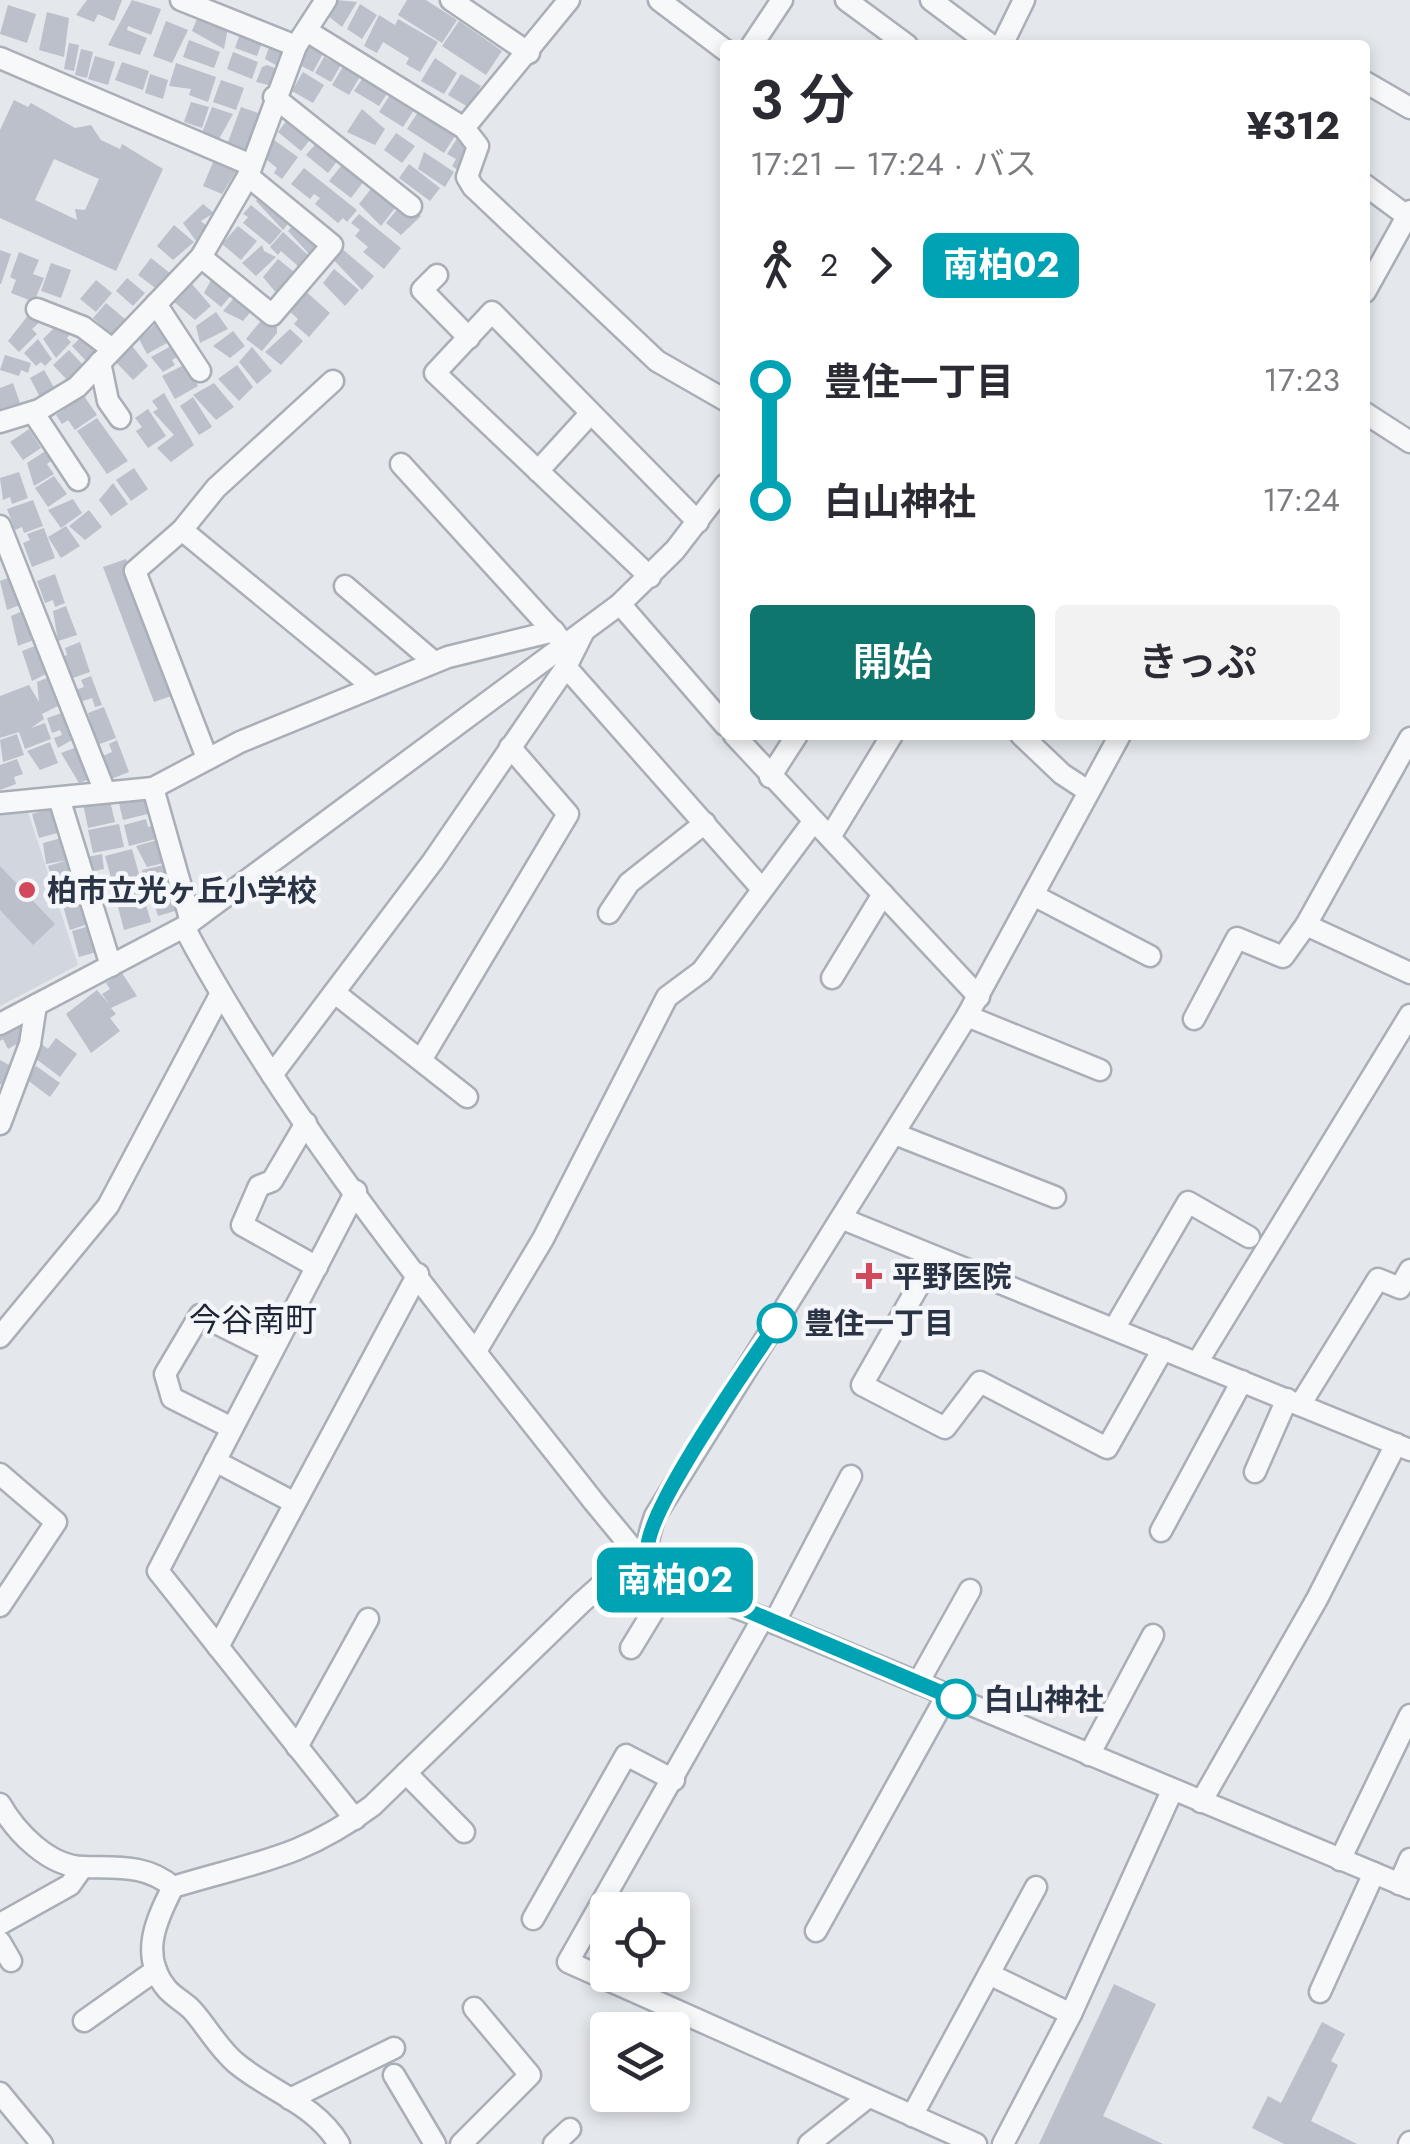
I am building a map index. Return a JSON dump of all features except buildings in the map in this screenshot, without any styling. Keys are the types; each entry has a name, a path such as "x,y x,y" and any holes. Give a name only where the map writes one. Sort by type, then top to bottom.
{"street":[{"path":"181,0 302,38 464,128 478,146 467,177 473,187 657,362 720,397"},
{"path":"0,422 33,412 76,386 201,257 249,171 274,97 302,38 326,0"},
{"path":"452,0 529,53"},
{"path":"464,128 569,0"},
{"path":"661,0 720,46"},
{"path":"755,40 782,0"},
{"path":"846,0 900,40"},
{"path":"931,0 984,40"},
{"path":"1004,40 1024,0"},
{"path":"0,58 249,171 332,245 272,315 201,257"},
{"path":"1370,85 1410,108"},
{"path":"274,97 411,206"},
{"path":"1370,188 1409,213 1370,283"},
{"path":"436,274 422,290 469,338"},
{"path":"156,304 200,371"},
{"path":"36,309 83,327 106,356 108,401 120,418"},
{"path":"650,576 436,373 492,312 698,522"},
{"path":"207,758 135,571 182,530 216,488 332,380"},
{"path":"33,412 78,480"},
{"path":"538,471 590,414"},
{"path":"1370,416 1410,442"},
{"path":"400,464 558,637"},
{"path":"0,803 154,788 207,758 434,662 585,629 650,576 720,493"},
{"path":"0,526 105,792"},
{"path":"182,530 373,686"},
{"path":"345,586 434,662"},
{"path":"620,604 720,719"},
{"path":"272,1075 510,747 566,667 585,629"},
{"path":"0,1024 188,925 558,637"},
{"path":"566,667 762,889"},
{"path":"1194,1019 1237,938 1283,958 1306,925 1410,738"},
{"path":"738,740 978,996"},
{"path":"770,777 794,740"},
{"path":"830,837 889,740"},
{"path":"1026,740 1062,774 1088,791"},
{"path":"1117,740 968,1016 672,1486 655,1516 648,1550 656,1567 673,1579 1404,1886 1410,1859"},
{"path":"421,1060 568,814 510,747"},
{"path":"154,788 188,925 220,995 272,1075 476,1351 632,1548 648,1550"},
{"path":"59,798 111,966"},
{"path":"476,1351 543,1238 666,997 702,972 812,822"},
{"path":"609,913 629,883 705,823"},
{"path":"832,978 883,894"},
{"path":"1033,894 1150,956"},
{"path":"1306,925 1410,974"},
{"path":"334,993 467,1097"},
{"path":"0,1337 108,1206 220,995"},
{"path":"0,1124 30,1044 36,1005"},
{"path":"1197,1363 1410,1015"},
{"path":"968,1016 1100,1070"},
{"path":"306,1122 272,1181 259,1186 242,1225 317,1267"},
{"path":"895,1134 1055,1197"},
{"path":"355,1819 158,1571 356,1191"},
{"path":"1114,1329 1188,1202 1249,1238"},
{"path":"843,1219 1405,1445 1201,1802"},
{"path":"935,1256 862,1385 945,1428 980,1382 1108,1448 1163,1350"},
{"path":"1254,1472 1293,1402 1378,1279 1400,1288 1410,1270"},
{"path":"218,1647 418,1274"},
{"path":"232,1428 172,1398 165,1374 200,1315 272,1351"},
{"path":"1161,1531 1242,1381"},
{"path":"215,1461 295,1503"},
{"path":"0,1474 56,1522 0,1606"},
{"path":"851,1476 568,1962 976,2144"},
{"path":"173,1887 310,1848 355,1819 581,1603 627,1562 648,1550"},
{"path":"631,1648 673,1579"},
{"path":"918,1683 970,1590"},
{"path":"297,1746 368,1619"},
{"path":"1088,1755 1153,1635"},
{"path":"816,1930 947,1695"},
{"path":"1340,1860 1403,1749 1410,1715"},
{"path":"533,1920 626,1755 674,1780"},
{"path":"406,1773 464,1832"},
{"path":"1003,2144 1071,2014 1172,1791"},
{"path":"0,1804 34,1845 82,1868 100,1865 150,1871 173,1887"},
{"path":"0,1924 70,1884 82,1868"},
{"path":"1320,1992 1374,1873"},
{"path":"173,1887 152,1937 156,1970 167,1989 193,2011 206,2034 235,2062 313,2111 339,2144"},
{"path":"912,2116 1036,1887"},
{"path":"0,1942 11,1961"},
{"path":"84,2021 156,1970"},
{"path":"989,1974 1071,2014"},
{"path":"461,2144 530,2076 474,2008"},
{"path":"290,2098 394,2048"},
{"path":"394,2075 435,2144"},
{"path":"0,2093 42,2144"},
{"path":"809,2144 867,2098"},
{"path":"554,2144 570,2129"}],"shaded area":[{"name":"柏市立光ヶ丘小学校","path":"28,812 78,965 0,1006 0,815"}],"bus line":[{"name":"南柏02","path":"777,1323 655,1516 648,1550 656,1567 673,1579 956,1699"}],"place":[{"name":"柏市立光ヶ丘小学校","path":"27,890"},
{"name":"平野医院","path":"869,1276"},
{"name":"豊住一丁目","path":"777,1323"},
{"name":"白山神社","path":"956,1699"}],"district":[{"name":"今谷南町","path":"253,1320"}]}
